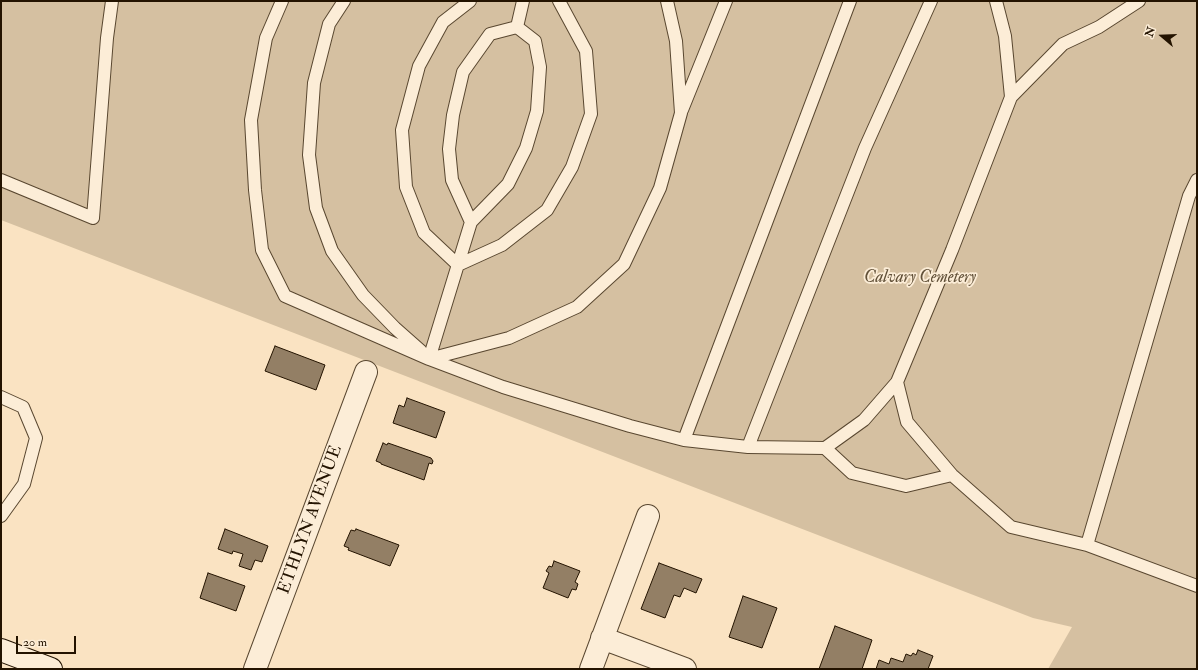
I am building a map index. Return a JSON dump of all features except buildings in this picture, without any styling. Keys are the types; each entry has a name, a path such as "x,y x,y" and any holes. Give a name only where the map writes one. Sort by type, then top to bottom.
{"street":[{"name":"ETHLYN AVENUE","path":"255,669 366,372"},
{"path":"590,669 648,516"},
{"path":"602,638 685,669"},
{"path":"1,650 51,669"}],"lane":[{"path":"1,180 92,218 107,38 112,1"},
{"path":"282,1 266,38 251,120 255,190 262,250 285,296 429,359 503,387 630,426 684,440 748,447 825,448 864,420 898,382 952,250 1011,97 1063,44 1099,27 1139,1"},
{"path":"344,1 329,24 314,83 309,156 316,208 332,251 363,295 395,328 429,359"},
{"path":"458,265 424,233 406,188 402,130 419,66 443,22 470,1"},
{"path":"517,27 523,1"},
{"path":"458,265 502,246 547,210 572,167 591,114 586,50 559,1"},
{"path":"667,1 676,41 681,113"},
{"path":"429,359 509,338 577,307 624,264 660,188 681,113 726,1"},
{"path":"684,440 850,1"},
{"path":"748,447 865,148 931,1"},
{"path":"996,1 1005,36 1011,97"},
{"path":"429,359 471,222 508,184 526,148 537,111 540,67 536,41 517,27"},
{"path":"471,222 452,180 448,149 453,115 463,72 490,34 517,27"},
{"path":"1087,545 1189,196 1197,180"},
{"path":"898,382 907,422 952,475 1012,527 1087,545 1197,586"},
{"path":"1,397 23,407 36,438 24,484 1,516"},
{"path":"825,448 852,473 906,486 952,475"}],"green space":[{"name":"Calvary Cemetery","path":"1,1 1197,1 1197,669 1048,669 1072,627 1033,618 1,220"}]}
